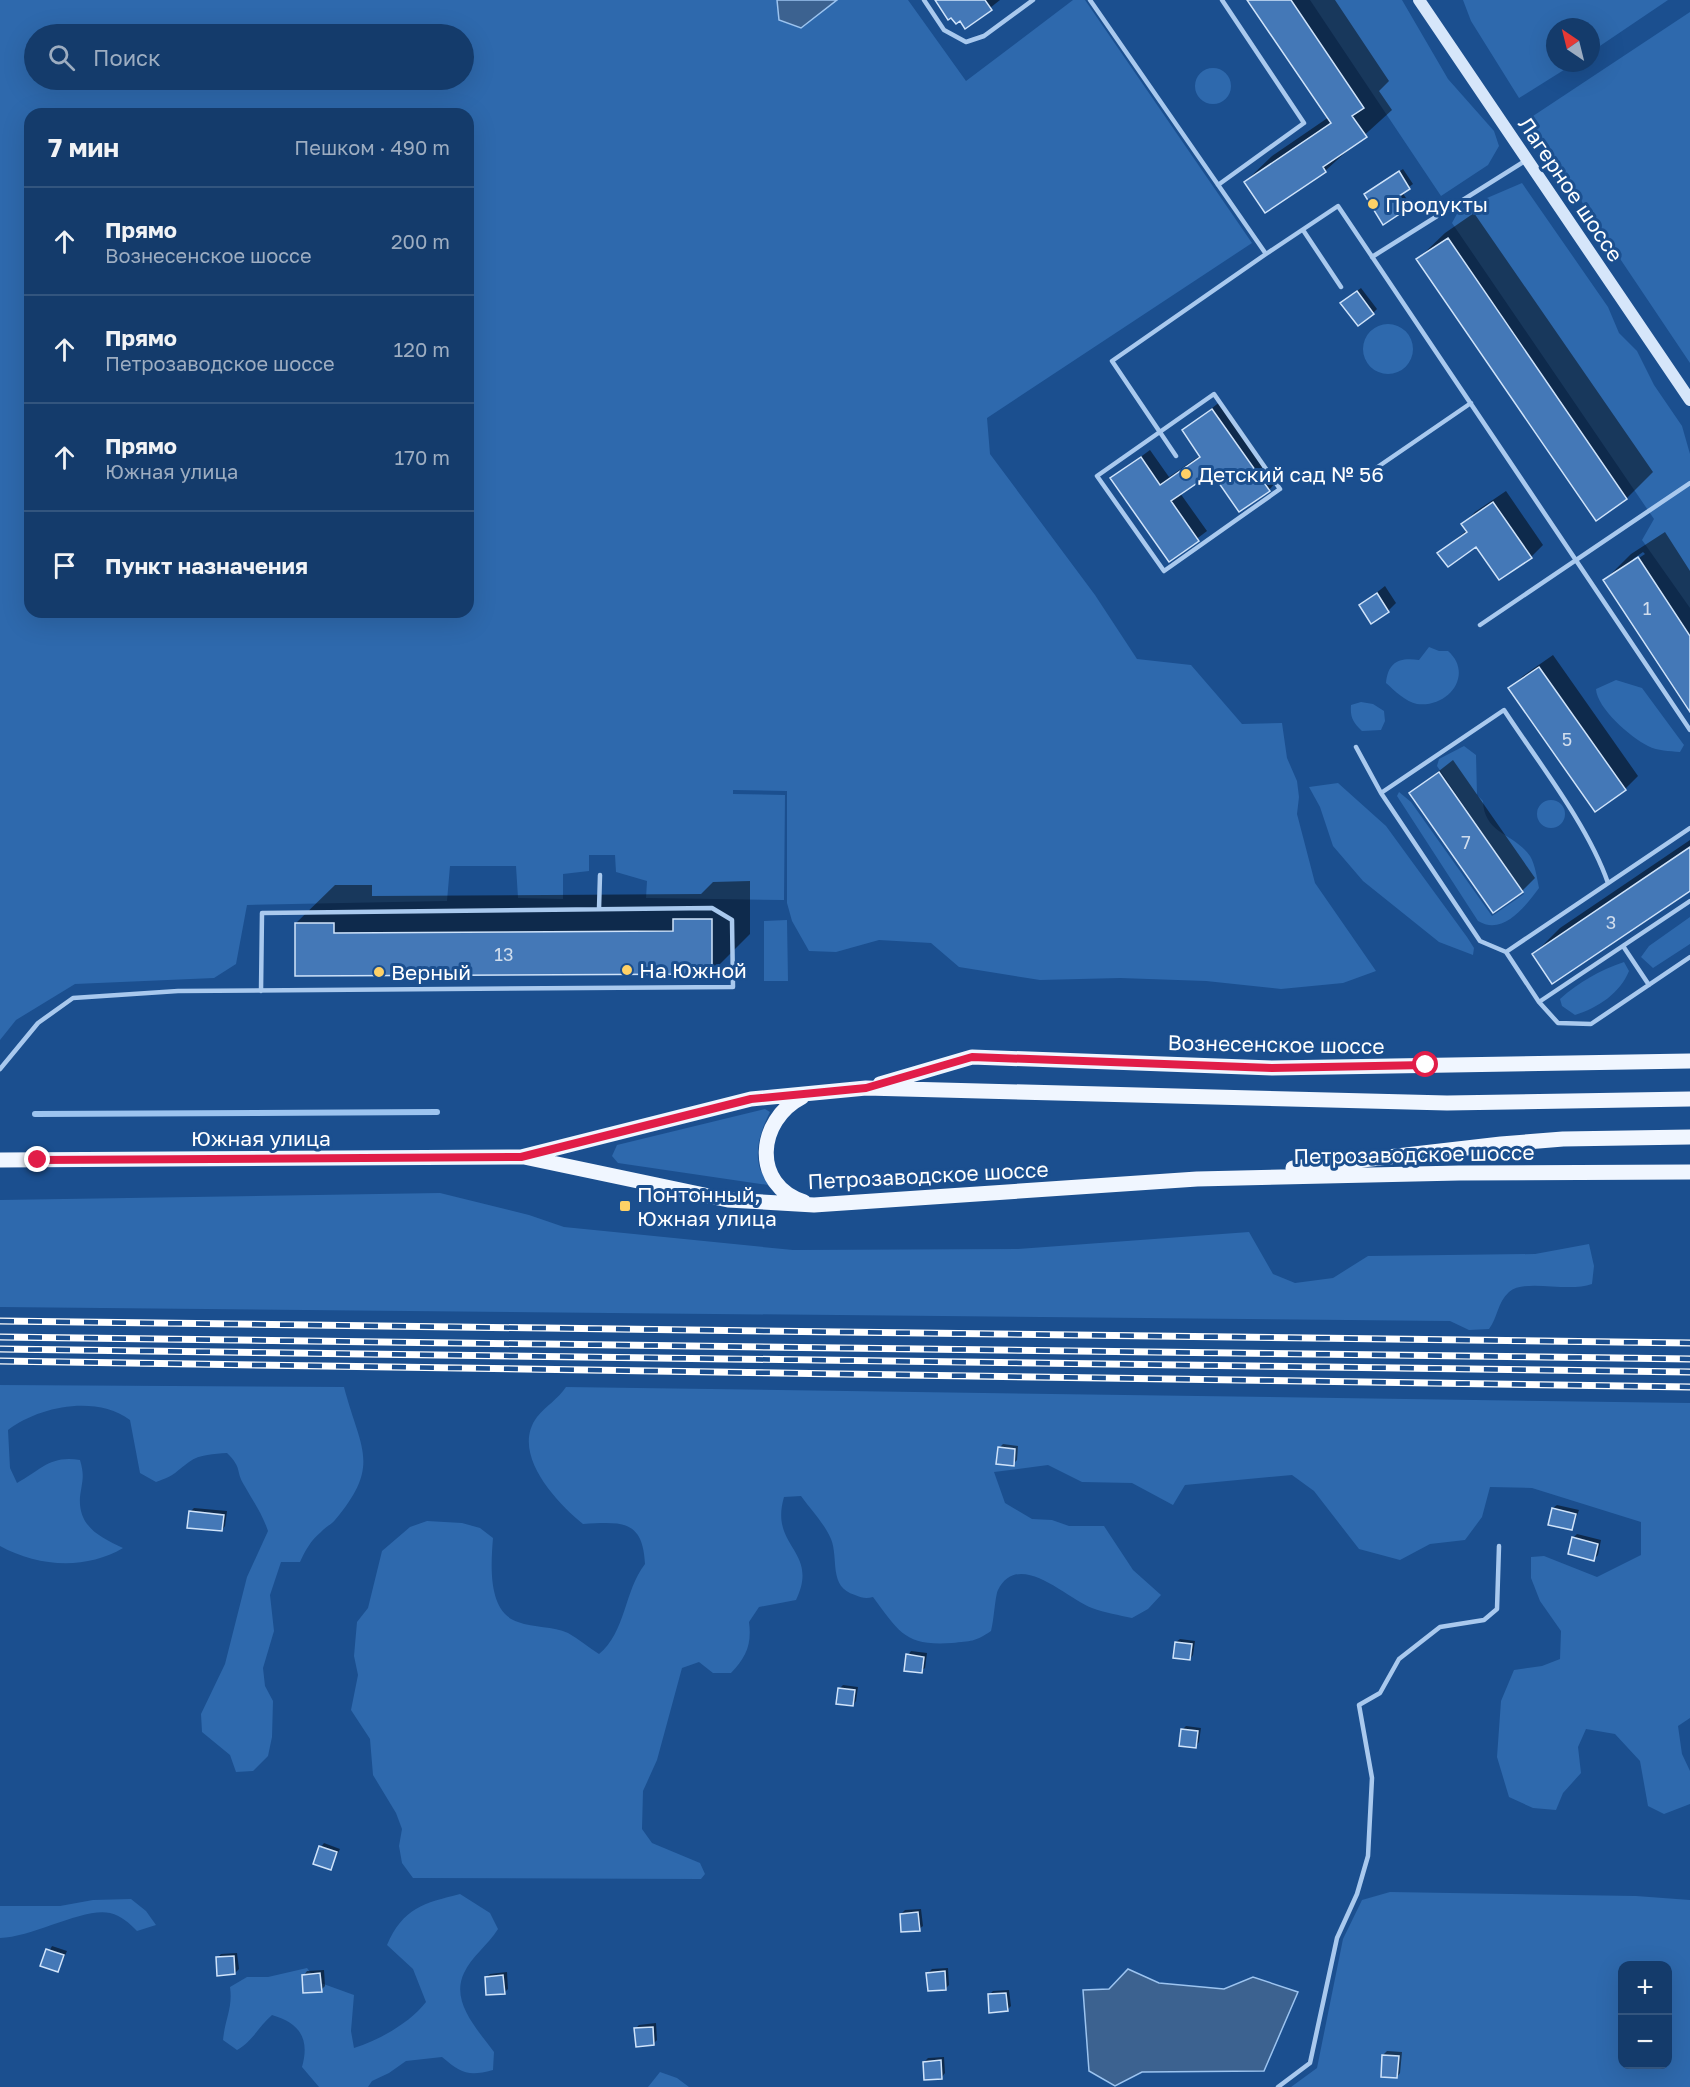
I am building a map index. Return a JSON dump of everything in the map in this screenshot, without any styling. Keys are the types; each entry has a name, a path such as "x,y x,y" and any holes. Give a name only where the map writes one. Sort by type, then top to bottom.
{"main road":[{"name":"Вознесенское шоссе","path":"866,1088 972,1057 1272,1068 1690,1061"},
{"path":"521,1157 751,1099 866,1088 1447,1103 1690,1099"},
{"path":"814,1205 795,1198 779,1186 771,1174 766,1148 773,1122 781,1111 803,1096 816,1093"},
{"path":"1197,1179 1501,1144 1563,1139 1690,1137"},
{"name":"Южная улица","path":"0,1160 521,1157"},
{"name":"Петрозаводское шоссе","path":"521,1157 728,1200 814,1205 1197,1179 1459,1173 1690,1172"}],"street":[{"name":"Лагерное шоссе","path":"1421,0 1690,400"}],"lane":[{"path":"924,0 944,30 966,42 984,36 1033,0"},
{"path":"1090,0 1266,254"},
{"path":"1218,185 1304,123 1222,0"},
{"path":"1372,257 1528,159"},
{"path":"1176,456 1112,361 1338,206 1690,730"},
{"path":"1303,230 1341,287"},
{"path":"1214,394 1280,489 1164,571 1097,476 1160,432 1214,394"},
{"path":"1363,477 1471,403"},
{"path":"1480,625 1690,483"},
{"path":"1381,793 1504,710 1602,864 1608,883"},
{"path":"1356,747 1381,793 1480,941 1506,952 1539,1002 1558,1023 1591,1024 1690,957"},
{"path":"1506,952 1690,828"},
{"path":"599,909 600,875"},
{"path":"1539,1002 1690,901"},
{"path":"0,1070 39,1023 73,998 178,991 261,991 734,987 732,920 712,908 262,913 261,991"},
{"path":"1623,946 1649,984"},
{"path":"1278,2087 1310,2063 1337,1938 1357,1894 1368,1856 1372,1778 1359,1705 1380,1693 1399,1659 1440,1627 1484,1620 1497,1609 1499,1546"}],"shaded area":[{"path":"0,0 777,0 779,20 800,28 837,0 908,0 966,81 1073,0 1085,0 1252,243 987,418 990,454 1095,595 1137,659 1191,665 1242,724 1282,723 1287,758 1297,781 1299,797 1297,814 1315,883 1376,971 1343,983 1281,989 1206,981 1120,978 1040,980 959,967 931,943 879,940 836,952 809,951 792,921 787,903 787,791 733,790 733,794 785,795 784,900 646,898 647,881 616,872 615,855 589,855 589,871 563,874 563,899 518,898 516,866 450,866 447,901 247,905 236,964 214,978 75,984 16,1020 0,1040"},
{"path":"777,0 837,0 801,28 779,20"},
{"path":"1310,0 1402,0 1448,79 1494,131 1499,146 1488,165 1441,196"},
{"path":"1463,0 1668,0 1600,46 1600,18 1546,18 1546,72 1561,72 1519,98 1471,21"},
{"path":"1690,12 1690,363 1527,120"},
{"path":"1213,68 1226,73 1231,86 1226,99 1213,104 1200,99 1195,86 1200,73"},
{"path":"1522,183 1608,307 1619,333 1637,351 1654,385 1682,426 1690,454 1690,608 1642,540 1654,519 1452,223 1459,210"},
{"path":"1393,324 1406,331 1412,339 1412,359 1406,367 1398,373 1383,374 1370,367 1364,359 1363,344 1370,331 1378,325"},
{"path":"1429,647 1439,651 1448,651 1459,670 1458,679 1448,695 1439,701 1417,704 1405,699 1386,683 1387,676 1396,662 1406,659 1419,660"},
{"path":"1616,680 1642,688 1684,745 1680,752 1648,746 1632,736 1608,713 1596,689"},
{"path":"1361,702 1373,704 1384,711 1385,721 1381,730 1362,731 1354,722 1351,705"},
{"path":"1464,746 1476,755 1477,795 1483,801 1489,820 1494,827 1516,842 1530,856 1535,867 1539,888 1520,911 1505,922 1496,925 1487,925 1478,921 1397,796 1399,792 1411,802 1492,916 1524,894 1437,766 1439,759"},
{"path":"1338,783 1386,826 1467,937 1474,948 1473,955 1439,942 1363,881 1333,846 1320,807 1309,787"},
{"path":"1551,800 1561,804 1565,814 1561,824 1551,828 1541,824 1537,814 1541,804"},
{"path":"1690,917 1690,944 1653,968 1641,957 1649,946"},
{"path":"787,920 788,981 764,981 764,921"},
{"path":"1624,962 1629,971 1620,986 1607,999 1575,1015 1562,1006 1560,999 1582,982"},
{"path":"765,1109 770,1112 761,1133 758,1162 768,1185 618,1163 612,1156 617,1145"},
{"path":"440,1193 529,1215 564,1227 793,1250 1018,1249 1249,1232 1273,1274 1295,1283 1333,1278 1368,1256 1535,1254 1589,1244 1594,1266 1592,1284 1571,1287 1525,1286 1516,1288 1509,1292 1502,1301 1489,1329 1469,1330 1450,1321 0,1307 0,1200"},
{"path":"0,1385 344,1387 361,1442 363,1470 350,1501 333,1522 311,1542 300,1562 281,1562 270,1595 274,1631 263,1668 265,1686 273,1701 272,1737 268,1756 253,1771 236,1772 230,1755 202,1732 201,1714 225,1664 247,1577 268,1531 241,1480 237,1466 227,1453 212,1454 193,1459 171,1475 156,1482 140,1473 130,1420 116,1412 85,1406 68,1407 36,1415 8,1430 10,1468 17,1483 53,1462 80,1460 83,1475 80,1507 83,1516 92,1530 123,1548 94,1560 78,1563 46,1562 15,1553 0,1546"},
{"path":"566,1387 1690,1403 1690,1718 1678,1726 1682,1754 1690,1771 1690,1804 1664,1814 1648,1806 1640,1761 1615,1734 1586,1729 1578,1747 1581,1773 1563,1793 1556,1810 1533,1808 1509,1797 1497,1757 1501,1701 1514,1670 1542,1666 1560,1659 1561,1631 1540,1601 1531,1578 1531,1557 1544,1556 1597,1577 1641,1555 1641,1522 1532,1488 1490,1487 1482,1517 1465,1540 1430,1544 1400,1560 1359,1549 1314,1491 1292,1475 1185,1485 1173,1505 1132,1483 1082,1482 1048,1465 994,1472 1005,1503 1032,1519 1052,1520 1069,1526 1104,1526 1133,1570 1161,1595 1148,1609 1132,1618 1102,1611 1081,1603 1043,1580 1030,1575 1018,1574 1007,1579 998,1590 991,1631 986,1635 973,1640 952,1643 924,1642 913,1639 897,1628 873,1597 860,1597 841,1586 831,1539 825,1528 801,1496 784,1497 781,1514 783,1528 799,1559 802,1570 802,1583 796,1600 759,1607 749,1622 750,1637 747,1650 741,1662 731,1673 713,1673 699,1662 682,1668 657,1760 643,1791 642,1829 652,1843 700,1863 705,1874 701,1879 413,1878 402,1863 399,1846 402,1829 396,1813 373,1775 370,1739 351,1710 358,1675 354,1656 357,1622 368,1608 382,1551 410,1527 427,1521 462,1523 480,1528 493,1538 493,1586 496,1598 508,1617 524,1624 568,1633 599,1654 608,1645 645,1564 643,1549 640,1538 628,1526 608,1523 583,1524 549,1490 540,1476 529,1446 530,1431 537,1417"},
{"path":"1390,1892 1636,1896 1690,1900 1690,2087 1291,2087 1317,2068 1343,1939 1362,1900"},
{"path":"460,1894 490,1913 498,1929 467,1967 461,1984 463,2005 474,2025 494,2052 493,2070 477,2073 465,2072 454,2067 442,2057 406,2061 372,2081 368,2087 319,2087 302,2067 305,2048 300,2034 296,2028 282,2018 272,2015 237,2050 223,2040 230,2007 230,1987 247,1977 268,1977 307,1968 318,1982 354,1995 351,2031 354,2048 393,2030 412,2017 426,2002 413,1969 387,1945 400,1923 416,1909 425,1904"},
{"path":"131,1899 146,1911 156,1925 137,1931 118,1916 99,1912 72,1918 27,1933 0,1938 0,1906 60,1906 93,1900"},
{"path":"1128,1969 1159,1983 1224,1989 1253,1977 1298,1992 1264,2071 1142,2072 1115,2086 1089,2071 1083,1990 1109,1989"},
{"path":"660,2072 677,2078 689,2087 648,2087"}],"building":[{"path":"935,0 985,0 992,10 965,29 960,21 956,24 951,18 948,20"},
{"path":"1247,0 1291,0 1364,108 1352,116 1367,137 1323,167 1326,172 1265,213 1244,182 1331,123"},
{"path":"1399,171 1410,189 1399,196 1407,209 1383,225 1364,194"},
{"path":"1448,238 1627,499 1596,521 1416,259"},
{"path":"1357,291 1374,314 1358,326 1340,303"},
{"path":"1212,409 1270,491 1239,512 1212,473 1171,501 1199,541 1169,562 1110,478 1141,457 1160,485 1200,457 1182,430"},
{"path":"1493,502 1532,558 1499,580 1476,547 1448,567 1437,553 1467,532 1461,524"},
{"path":"1638,557 1690,636 1690,712 1603,580"},
{"path":"1377,593 1389,612 1371,624 1359,605"},
{"path":"1539,667 1626,790 1595,812 1508,688"},
{"path":"1439,772 1523,892 1493,913 1409,793"},
{"path":"1690,847 1690,891 1552,984 1532,954"},
{"path":"673,919 712,919 712,974 295,976 295,923 334,923 334,933 673,931"},
{"path":"998,1447 1015,1449 1014,1466 996,1464"},
{"path":"1552,1508 1576,1514 1572,1530 1548,1525"},
{"path":"189,1511 224,1515 222,1531 187,1528"},
{"path":"1572,1537 1598,1544 1594,1561 1568,1554"},
{"path":"1175,1642 1192,1644 1190,1660 1173,1658"},
{"path":"906,1654 924,1657 922,1673 904,1671"},
{"path":"838,1688 855,1690 853,1706 836,1704"},
{"path":"1181,1729 1198,1731 1196,1748 1179,1746"},
{"path":"319,1846 337,1852 331,1870 313,1864"},
{"path":"918,1912 920,1931 901,1932 900,1914"},
{"path":"46,1949 64,1955 58,1972 40,1966"},
{"path":"234,1956 235,1974 217,1976 216,1957"},
{"path":"945,1971 946,1990 928,1991 926,1973"},
{"path":"320,1973 322,1992 303,1993 302,1975"},
{"path":"503,1975 505,1994 486,1995 485,1977"},
{"path":"1006,1993 1008,2011 989,2013 988,1994"},
{"path":"653,2027 654,2045 636,2047 634,2028"},
{"path":"1382,2055 1399,2056 1397,2078 1381,2077"},
{"path":"941,2060 942,2079 924,2080 923,2062"}],"waterway":[{"path":"35,1114 437,1112"}],"railway":[{"path":"0,1321 1690,1343"},
{"path":"0,1337 1690,1359"},
{"path":"0,1349 1690,1372"},
{"path":"0,1361 1690,1387"}],"place":[{"name":"Продукты","path":"1373,204"},
{"name":"Детский сад № 56","path":"1186,474"},
{"name":"На Южной","path":"627,970"},
{"name":"Верный","path":"379,972"},
{"name":"Понтонный, Южная улица","path":"625,1206"}],"route":[{"path":"38,1160 521,1157 751,1099 866,1088 972,1057 1272,1068 1426,1065"}]}
